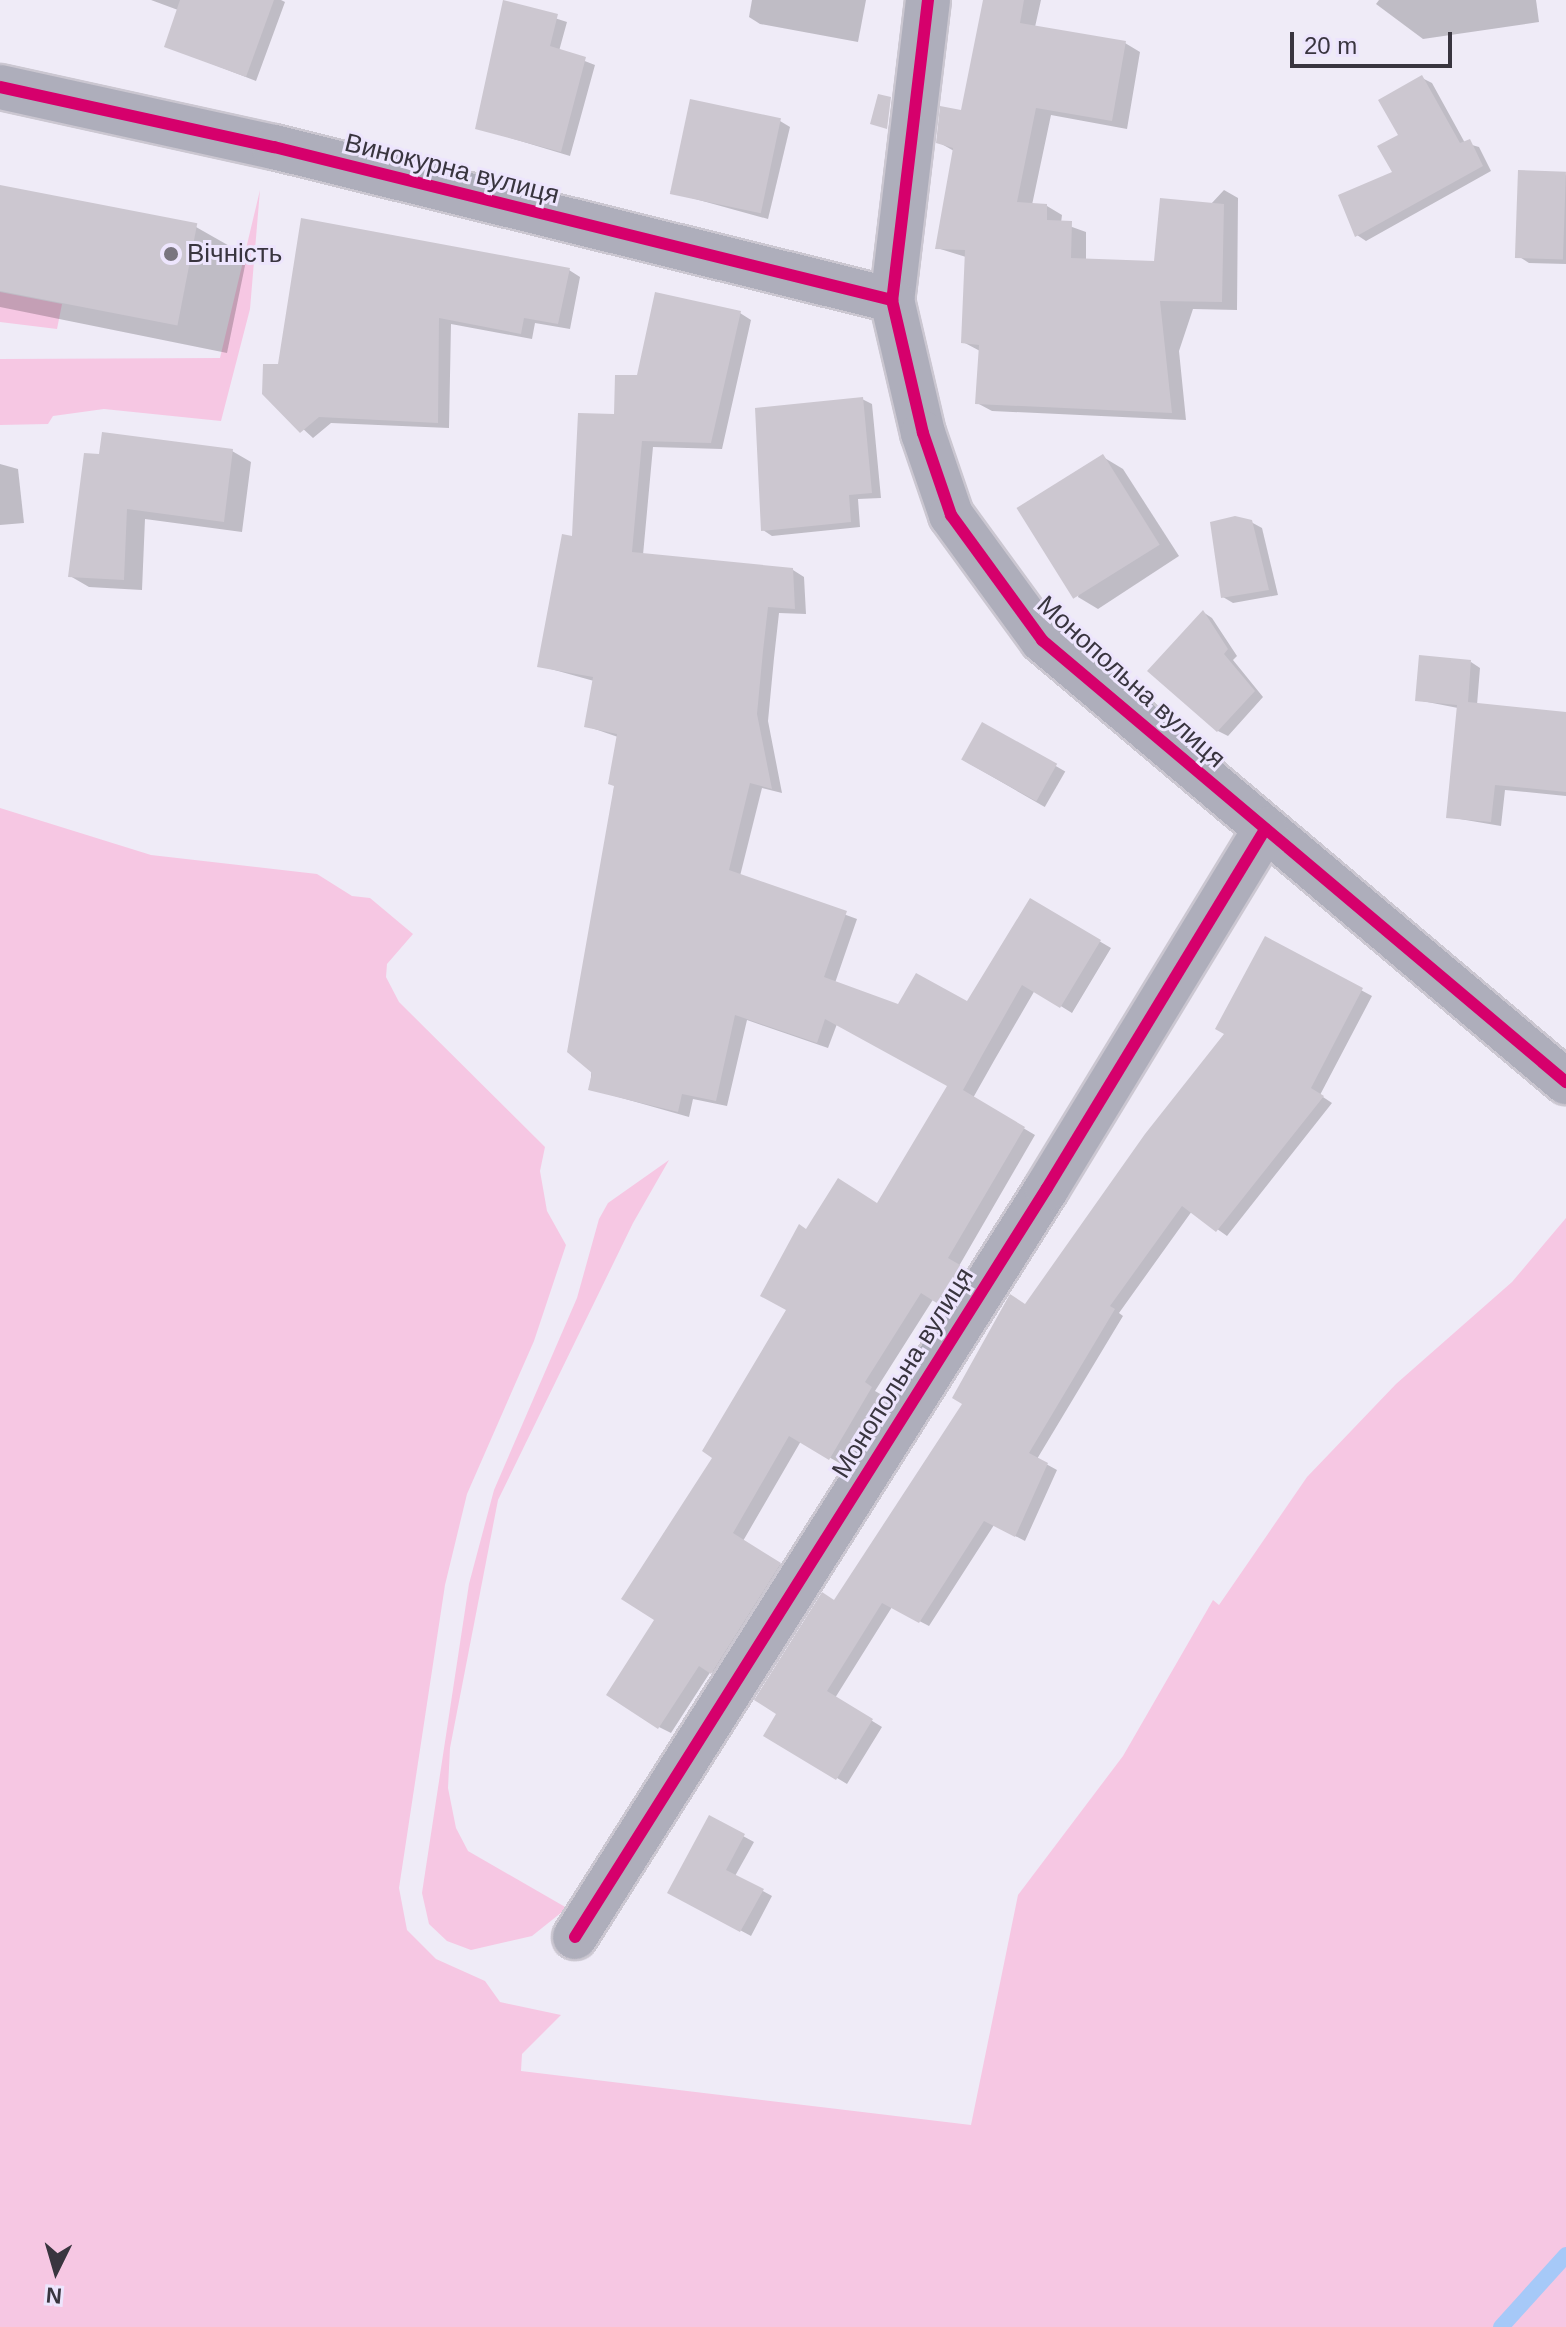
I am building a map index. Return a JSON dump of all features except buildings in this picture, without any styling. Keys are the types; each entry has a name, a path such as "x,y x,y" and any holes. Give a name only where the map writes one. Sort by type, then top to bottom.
{"street":[{"name":"Монопольна вулиця","path":"928,0 892,300 923,433 951,515 1015,608 1042,640 1566,1082"},
{"name":"Винокурна вулиця","path":"0,87 274,147 892,300"},
{"name":"Монопольна вулиця","path":"575,1937 1047,1188 1265,829"}],"shaded area":[{"path":"260,190 250,309 221,421 104,409 53,416 48,424 0,425 0,359 220,358"},
{"path":"0,292 62,304 57,329 0,322"},
{"path":"0,808 151,855 317,874 352,896 370,898 413,934 387,964 386,977 399,1002 545,1147 540,1171 547,1211 566,1245 534,1341 467,1494 445,1585 399,1888 407,1930 436,1959 485,1981 500,2002 561,2015 522,2054 521,2071 971,2125 1018,1895 1123,1756 1213,1600 1219,1605 1307,1477 1396,1384 1512,1282 1566,1218 1566,2327 0,2327"},
{"path":"669,1160 633,1223 498,1500 450,1748 448,1788 456,1828 468,1851 567,1908 532,1936 471,1950 447,1941 429,1924 422,1893 469,1584 494,1490 577,1298 599,1219 608,1203"}],"waterway":[{"path":"1501,2327 1566,2255"}],"cycle path":[{"path":"928,0 892,300 923,433 951,515 1042,640 1566,1082"},
{"path":"0,87 274,147 892,300"},
{"path":"575,1937 1047,1188 1265,829"}],"place":[{"name":"Вічність","path":"171,254"}]}
